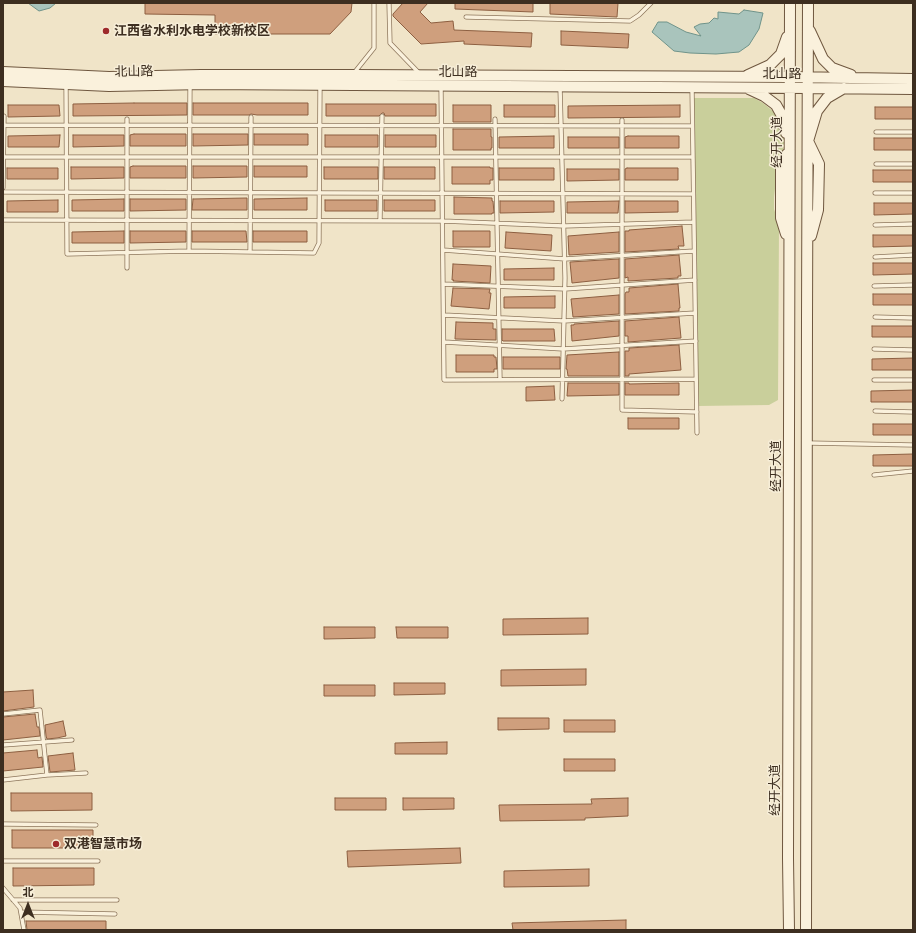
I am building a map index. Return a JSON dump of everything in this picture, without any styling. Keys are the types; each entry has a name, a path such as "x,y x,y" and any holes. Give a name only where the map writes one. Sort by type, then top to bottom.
{"main road":[{"name":"经开大道","path":"789,930 790,3"},
{"path":"806,930 808,3"},
{"path":"808,28 823,59 832,68 858,78"},
{"path":"743,77 770,65 781,54 790,30"},
{"name":"北山路","path":"3,72 109,77 201,75 790,77 808,82 844,88 913,89"},
{"name":"北山路","path":"3,81 109,86 190,84 320,84 790,88 808,82 858,78 913,79"},
{"path":"745,87 764,96 776,104 781,114 790,146"},
{"path":"808,141 817,111 826,98 844,88"}],"lane":[{"path":"352,75 374,48 374,3"},
{"path":"389,3 390,43 421,76"},
{"path":"466,17 630,21 639,15 651,3"},
{"path":"66,84 67,254 189,251 314,253 319,243 320,84"},
{"path":"189,251 190,84"},
{"path":"441,85 444,380 696,379"},
{"path":"560,86 565,259 562,399"},
{"path":"692,87 697,433"},
{"path":"3,188 4,116"},
{"path":"380,220 382,116"},
{"path":"250,252 252,117"},
{"path":"127,119 127,268"},
{"path":"495,119 500,379"},
{"path":"622,120 622,410 697,412"},
{"path":"4,125 692,126"},
{"path":"876,132 913,132"},
{"path":"3,158 693,157"},
{"path":"876,164 913,164"},
{"path":"3,192 693,194"},
{"path":"875,193 913,193"},
{"path":"3,220 380,220 564,226 694,222"},
{"path":"875,226 913,224"},
{"path":"443,250 565,259 694,251"},
{"path":"875,256 913,255"},
{"path":"443,284 565,289 695,280"},
{"path":"874,286 913,285"},
{"path":"444,315 564,321 695,313"},
{"path":"875,317 913,318"},
{"path":"444,342 563,349 696,341"},
{"path":"874,349 913,350"},
{"path":"874,380 913,380"},
{"path":"875,411 913,412"},
{"path":"807,444 913,445"},
{"path":"874,475 913,471"},
{"path":"3,714 40,710 47,775"},
{"path":"3,745 72,740"},
{"path":"3,780 47,775 86,773"},
{"path":"3,824 96,825"},
{"path":"3,861 98,861"},
{"path":"3,888 20,908 24,930"},
{"path":"13,900 117,900"},
{"path":"20,912 115,914"}],"green space":[{"path":"694,98 754,98 774,112 781,124 785,139 782,156 778,164 774,197 774,209 779,225 778,400 769,405 698,406"}],"water":[{"path":"28,3 56,3 50,8 39,11"},
{"path":"744,10 763,13 759,29 749,45 739,52 716,54 674,51 652,32 658,22 667,22 686,32 701,36 694,27 700,24 709,23 714,18 718,19 718,12 739,14"}],"building":[{"path":"145,3 352,3 351,12 330,34 215,34 215,15 145,14"},
{"path":"403,3 428,3 420,12 431,23 453,21 454,30 532,33 531,47 464,44 464,41 421,44 393,16 393,14"},
{"path":"455,3 533,3 533,12 455,9"},
{"path":"550,3 618,3 617,17 550,14"},
{"path":"561,31 629,34 628,48 561,45"},
{"path":"187,103 187,115 73,116 73,104"},
{"path":"193,103 308,103 308,115 193,115"},
{"path":"326,104 436,104 436,116 385,116 384,113 382,113 379,116 326,116"},
{"path":"8,105 59,105 60,116 8,117"},
{"path":"453,105 491,105 491,122 453,122"},
{"path":"504,105 555,105 555,117 504,117"},
{"path":"680,105 680,117 568,118 568,106"},
{"path":"875,107 913,107 913,119 875,119"},
{"path":"453,129 491,129 491,150 453,150"},
{"path":"186,134 186,146 130,146 130,135"},
{"path":"193,134 248,134 248,145 193,146"},
{"path":"254,134 308,134 308,145 254,145"},
{"path":"60,135 59,147 8,147 8,136"},
{"path":"73,135 124,135 124,146 73,147"},
{"path":"325,135 378,135 378,147 325,147"},
{"path":"385,135 436,135 436,147 385,147"},
{"path":"554,136 554,148 499,148 499,137"},
{"path":"679,136 679,148 625,148 625,137"},
{"path":"568,137 619,137 619,148 568,148"},
{"path":"874,138 913,138 913,150 874,150"},
{"path":"186,166 186,178 130,178 130,167"},
{"path":"193,166 247,166 247,177 193,178"},
{"path":"254,166 307,166 307,177 254,177"},
{"path":"71,167 124,167 124,178 71,179"},
{"path":"324,167 378,167 378,179 324,179"},
{"path":"384,167 435,167 435,179 384,179"},
{"path":"452,167 490,167 493,168 493,180 490,180 490,184 452,184"},
{"path":"7,168 58,168 58,179 7,179"},
{"path":"499,168 554,168 554,180 499,180"},
{"path":"678,168 678,180 625,180 625,169"},
{"path":"567,169 619,169 619,180 567,181"},
{"path":"873,170 913,170 913,182 873,182"},
{"path":"454,197 492,198 494,213 454,214"},
{"path":"247,198 247,210 192,210 193,199"},
{"path":"307,198 307,210 254,210 254,199"},
{"path":"124,199 124,211 72,211 72,200"},
{"path":"130,199 186,199 186,210 130,211"},
{"path":"58,200 58,212 7,212 7,201"},
{"path":"325,200 377,200 377,211 325,211"},
{"path":"384,200 435,200 435,211 384,211"},
{"path":"500,201 554,201 554,212 500,213"},
{"path":"619,201 618,213 567,213 567,202"},
{"path":"625,201 678,201 678,212 625,213"},
{"path":"874,203 913,203 913,214 874,215"},
{"path":"682,226 684,246 678,246 679,249 625,252 625,231"},
{"path":"124,231 124,243 72,243 72,232"},
{"path":"130,231 186,231 186,242 130,243"},
{"path":"192,231 246,231 247,242 192,242"},
{"path":"253,231 307,231 307,242 253,242"},
{"path":"453,231 490,231 490,247 453,247"},
{"path":"506,232 552,235 551,251 505,248"},
{"path":"619,232 619,252 569,255 568,236"},
{"path":"873,235 913,235 913,246 873,247"},
{"path":"679,255 681,276 678,276 678,278 628,281 628,277 625,278 625,259"},
{"path":"619,259 619,278 572,283 570,262"},
{"path":"873,263 913,263 913,274 873,275"},
{"path":"453,264 491,266 490,283 453,281"},
{"path":"554,268 554,280 504,280 504,269"},
{"path":"678,284 679,311 625,314 625,294 626,292 629,292 629,288"},
{"path":"453,288 490,289 489,309 451,306"},
{"path":"873,294 913,294 913,305 873,305"},
{"path":"619,295 619,314 573,317 571,299"},
{"path":"555,296 555,308 504,308 504,297"},
{"path":"679,317 681,338 628,342 628,336 625,336 625,321"},
{"path":"619,321 619,336 572,341 571,325"},
{"path":"456,322 493,323 493,329 496,329 496,340 455,339"},
{"path":"872,326 913,326 913,337 872,337"},
{"path":"502,329 554,329 555,341 503,341"},
{"path":"679,345 681,370 629,374 629,376 625,376 625,351 629,351 629,348"},
{"path":"619,352 619,376 568,376 566,369 567,355"},
{"path":"456,355 494,355 494,357 496,357 497,369 494,369 494,372 456,372"},
{"path":"503,357 560,357 560,369 503,369"},
{"path":"913,358 913,370 872,370 872,359"},
{"path":"568,383 619,383 619,395 567,396"},
{"path":"625,383 679,383 679,395 625,395"},
{"path":"554,386 555,400 526,401 526,387"},
{"path":"913,390 913,402 871,402 871,391"},
{"path":"628,418 679,418 679,429 628,429"},
{"path":"873,424 913,424 913,435 873,435"},
{"path":"913,454 913,466 873,466 873,455"},
{"path":"588,618 588,634 503,635 503,619"},
{"path":"324,627 375,627 375,638 324,639"},
{"path":"396,627 448,627 448,638 397,638"},
{"path":"586,669 586,685 501,686 501,670"},
{"path":"394,683 445,683 445,694 394,695"},
{"path":"324,685 375,685 375,696 324,696"},
{"path":"33,690 34,707 3,711 3,692"},
{"path":"35,714 40,736 3,740 3,717"},
{"path":"498,718 549,718 549,729 498,730"},
{"path":"564,720 615,720 615,732 564,732"},
{"path":"63,721 66,736 47,739 45,725"},
{"path":"447,742 447,754 395,754 395,743"},
{"path":"37,750 38,758 42,757 43,767 3,771 3,753"},
{"path":"73,753 75,770 50,772 48,756"},
{"path":"564,759 615,759 615,771 564,771"},
{"path":"11,793 92,793 92,810 11,811"},
{"path":"335,798 386,798 386,810 335,810"},
{"path":"403,798 454,798 454,809 403,810"},
{"path":"628,798 628,816 585,818 585,820 500,821 499,805 592,804 591,799"},
{"path":"12,830 93,830 93,848 12,848"},
{"path":"460,848 461,863 348,867 347,851"},
{"path":"13,868 94,868 94,885 13,886"},
{"path":"589,869 589,886 504,887 504,871"},
{"path":"626,920 626,930 513,930 512,923"},
{"path":"26,921 106,921 106,930 27,930"}],"place":[{"name":"江西省水利水电学校新校区","path":"106,31"},
{"name":"双港智慧市场","path":"56,844"}]}
